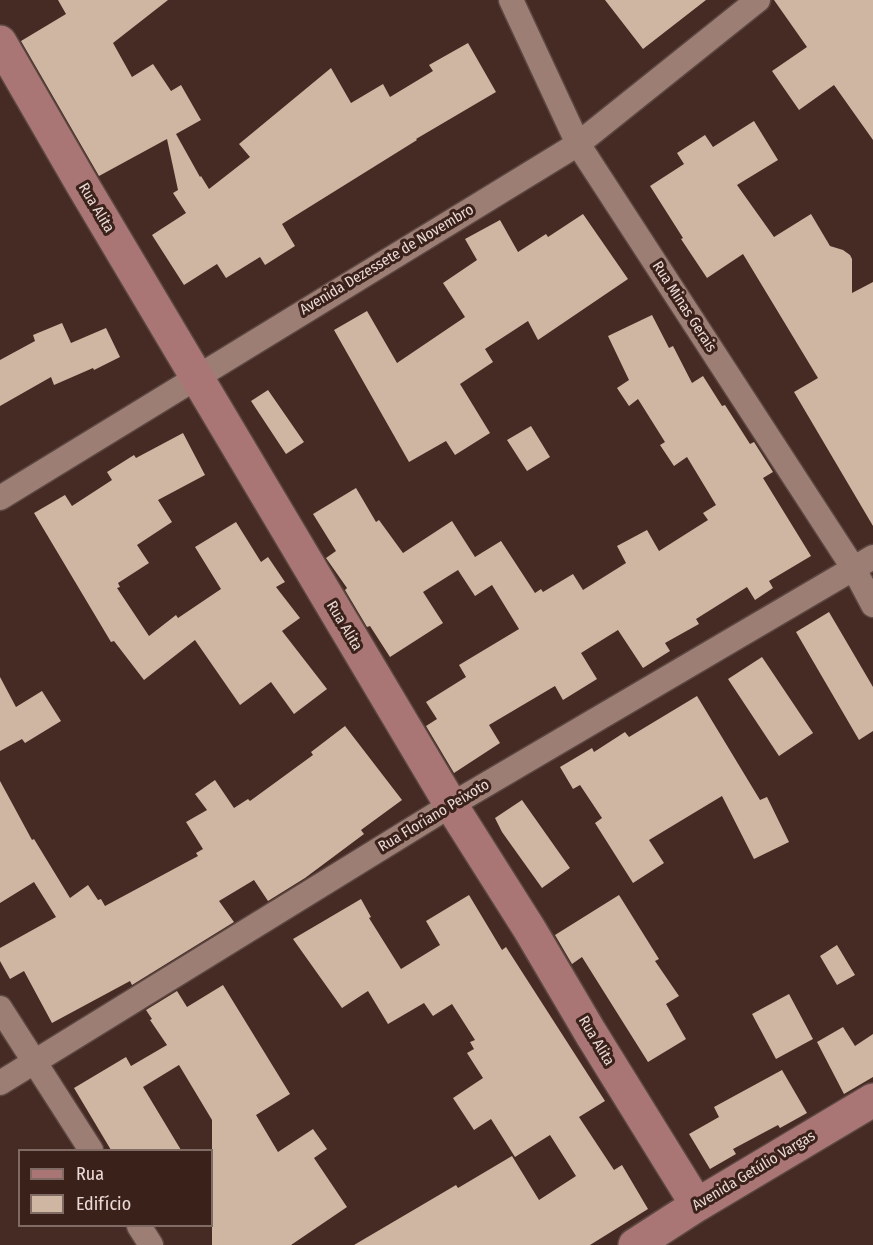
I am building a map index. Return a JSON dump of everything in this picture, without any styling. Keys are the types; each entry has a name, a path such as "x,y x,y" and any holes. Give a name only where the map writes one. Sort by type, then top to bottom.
{"street":[{"name":"Rua Minas Gerais","path":"511,0 578,144 863,563 873,604"},
{"name":"Avenida Dezessete de Novembro","path":"0,498 578,144 758,0"},
{"name":"Rua Alita","path":"0,42 451,805 530,930 697,1205"},
{"name":"Rua Floriano Peixoto","path":"0,1083 451,805 863,563"},
{"path":"0,1008 90,1149"},
{"name":"Avenida Getúlio Vargas","path":"635,1245 697,1205 873,1100"},
{"path":"139,1227 151,1245"}],"building":[{"path":"58,0 168,0 113,43 132,77 153,64 171,91 181,85 201,120 176,134 209,189 250,157 239,144 331,68 351,103 383,84 390,97 433,71 429,65 468,43 496,92 416,139 282,224 295,246 265,265 260,257 226,278 217,264 184,285 152,235 186,213 173,193 178,190 167,139 99,176 21,41 66,14"},
{"path":"605,0 706,0 643,49"},
{"path":"774,0 873,0 873,140 834,85 799,110 772,71 807,47"},
{"path":"754,121 778,160 737,185 774,237 811,214 830,246 850,255 852,293 873,282 873,526 794,392 818,378 743,254 707,278 650,186 684,164 677,153 705,135 713,147"},
{"path":"583,214 628,279 538,340 528,321 485,349 493,362 460,384 490,433 455,455 446,441 409,462 334,330 367,311 397,363 465,317 443,283 477,260 465,239 500,220 518,252 546,234 548,237"},
{"path":"652,315 669,348 673,346 692,383 703,376 750,444 754,442 773,472 763,478 811,556 769,581 773,588 755,600 747,587 696,619 699,624 665,643 670,651 643,668 618,630 581,653 597,679 563,700 555,686 489,725 500,743 454,773 426,726 437,719 426,702 466,677 459,665 519,629 492,585 475,596 458,570 423,592 443,623 390,657 370,626 367,627 345,590 347,588 326,558 336,551 313,514 356,488 376,522 379,520 403,553 452,521 475,557 501,541 535,593 541,589 543,592 573,574 583,590 626,563 617,546 647,530 659,551 708,520 703,513 716,505 687,457 674,466 660,445 665,442 638,399 629,406 617,388 629,380 608,336"},
{"path":"62,323 71,343 106,328 120,357 94,370 93,368 54,385 51,377 0,406 0,360 35,341 33,335"},
{"path":"268,390 304,442 286,454 251,401"},
{"path":"531,426 550,457 527,471 507,440"},
{"path":"183,433 205,475 158,500 172,522 137,545 149,563 118,583 120,587 117,588 149,636 176,615 178,618 221,589 195,547 236,522 261,562 268,557 285,582 276,587 300,618 282,631 327,689 294,714 271,682 240,705 195,640 144,680 114,641 111,642 34,513 65,495 72,506 112,480 107,472 134,455 136,458"},
{"path":"829,612 873,687 873,731 859,740 796,632"},
{"path":"762,657 813,733 779,756 728,679"},
{"path":"0,677 16,707 42,691 61,721 25,743 22,739 0,751"},
{"path":"697,696 760,800 767,797 789,842 754,859 722,796 649,840 664,863 633,883 595,823 602,818 580,785 573,789 560,767 592,748 594,752 625,732 629,737"},
{"path":"345,726 402,800 361,830 364,834 305,878 268,901 254,880 219,901 234,922 132,985 130,981 52,1023 24,971 10,979 0,961 0,948 56,917 34,882 0,903 0,781 32,840 34,839 70,898 88,885 105,906 198,856 196,853 203,849 186,822 207,810 195,794 215,780 234,808 248,799 250,801 313,755 311,752"},
{"path":"522,800 570,868 542,888 502,832 495,818"},
{"path":"469,895 502,950 506,947 605,1101 579,1117 614,1170 622,1165 648,1209 590,1245 354,1245 456,1185 458,1188 512,1156 539,1200 576,1176 550,1135 515,1157 491,1119 474,1130 453,1098 483,1078 467,1053 474,1049 470,1042 475,1040 452,1004 433,1016 424,1003 388,1024 368,991 342,1008 293,939 361,899 371,917 369,918 401,969 440,945 426,921"},
{"path":"619,895 659,959 655,961 679,996 666,1004 686,1039 648,1062 582,957 572,964 555,935"},
{"path":"837,945 855,975 837,985 820,956"},
{"path":"223,985 290,1094 256,1115 278,1152 313,1129 327,1149 314,1158 347,1207 291,1245 212,1245 212,1120 179,1065 143,1087 180,1149 110,1149 74,1088 126,1057 131,1066 167,1045 146,1010 177,991 187,1007"},
{"path":"789,994 813,1039 776,1059 752,1014"},
{"path":"843,1027 855,1046 873,1034 873,1077 844,1094 817,1042"},
{"path":"782,1070 807,1113 780,1128 778,1125 733,1149 736,1154 710,1169 689,1134 719,1117 714,1107"}]}
